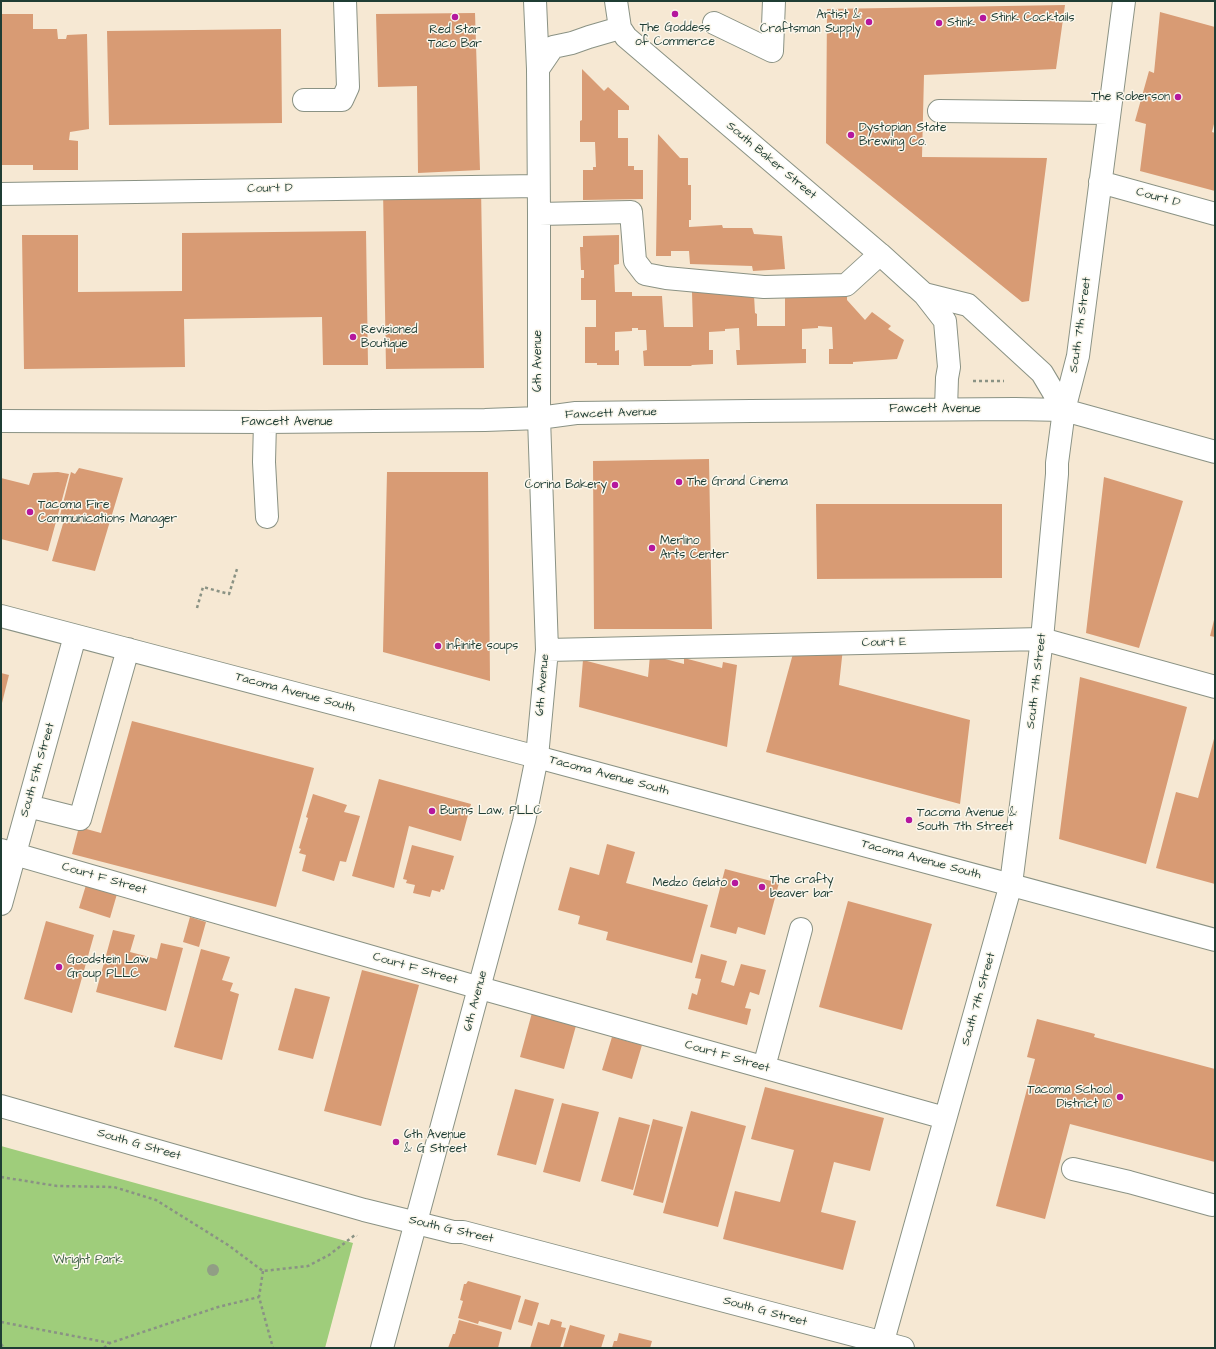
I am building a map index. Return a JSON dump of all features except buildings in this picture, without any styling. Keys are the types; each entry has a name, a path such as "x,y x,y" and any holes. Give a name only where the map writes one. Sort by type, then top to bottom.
{"street":[{"path":"304,100 342,100 348,88 345,1"},
{"name":"6th Avenue","path":"382,1348 524,821 537,757 547,650 539,418 538,69 535,1"},
{"path":"538,69 553,48 620,28 616,1"},
{"path":"714,23 772,51 774,1"},
{"name":"South 7th Street","path":"882,1345 1011,884 1042,639 1057,463 1064,410 1078,360 1124,1"},
{"name":"South Baker Street","path":"620,28 626,37 880,254 924,294 945,321 949,367 947,378 946,409"},
{"path":"939,112 1109,113"},
{"name":"Court D","path":"1100,182 1215,214"},
{"name":"Court D","path":"1,194 538,186"},
{"path":"539,214 631,212 635,261 645,274 666,278 764,286 846,285 880,254"},
{"name":"South Baker Street","path":"924,294 968,305 1042,373 1064,410"},
{"name":"Fawcett Avenue","path":"1,421 265,422 539,418 576,413 946,409 1064,410 1215,452"},
{"path":"265,422 264,462 267,517"},
{"name":"Tacoma Avenue South","path":"1,616 537,757 1215,940"},
{"name":"South 5th Street","path":"1,904 8,851 28,806 75,636"},
{"name":"Court E","path":"547,650 1042,639 1215,687"},
{"path":"28,806 80,819 128,649"},
{"name":"Court F Street","path":"8,851 480,988 945,1118"},
{"path":"764,1067 801,929"},
{"name":"South G Street","path":"1,1106 364,1210 453,1232 463,1232 882,1345 903,1348"},
{"path":"1073,1169 1129,1182 1212,1205"}],"path":[{"path":"971,381 1007,381"},
{"path":"197,608 203,587 229,594 237,569"},
{"path":"1,1177 57,1186 114,1187 156,1200 228,1245 263,1271 308,1266 329,1255 355,1235"},
{"path":"263,1271 259,1297 273,1348"},
{"path":"104,1348 110,1343 218,1307 259,1297"},
{"path":"1,1322 110,1343"},
{"path":"1,1344 4,1348"}],"green space":[{"name":"Wright Park","path":"1,1146 353,1243 325,1348 1,1348"}],"place":[{"name":"The Goddess of Commerce","path":"675,14"},
{"name":"Red Star Taco Bar","path":"455,17"},
{"name":"Stink Cocktails","path":"983,18"},
{"name":"Artist & Craftsman Supply","path":"869,22"},
{"name":"Stink","path":"939,23"},
{"name":"The Roberson","path":"1178,97"},
{"name":"Dystopian State Brewing Co.","path":"851,135"},
{"name":"Revisioned Boutique","path":"353,337"},
{"name":"The Grand Cinema","path":"679,482"},
{"name":"Corina Bakery","path":"615,485"},
{"name":"Tacoma Fire Communications Manager","path":"30,512"},
{"name":"Merlino Arts Center","path":"652,548"},
{"name":"infinite soups","path":"438,646"},
{"name":"Burns Law, PLLC","path":"432,811"},
{"name":"Tacoma Avenue & South 7th Street","path":"909,820"},
{"name":"Medzo Gelato","path":"735,883"},
{"name":"The crafty beaver bar","path":"762,887"},
{"name":"Goodstein Law Group PLLC","path":"59,967"},
{"name":"Tacoma School District 10","path":"1120,1097"},
{"name":"6th Avenue & G Street","path":"396,1142"}]}
